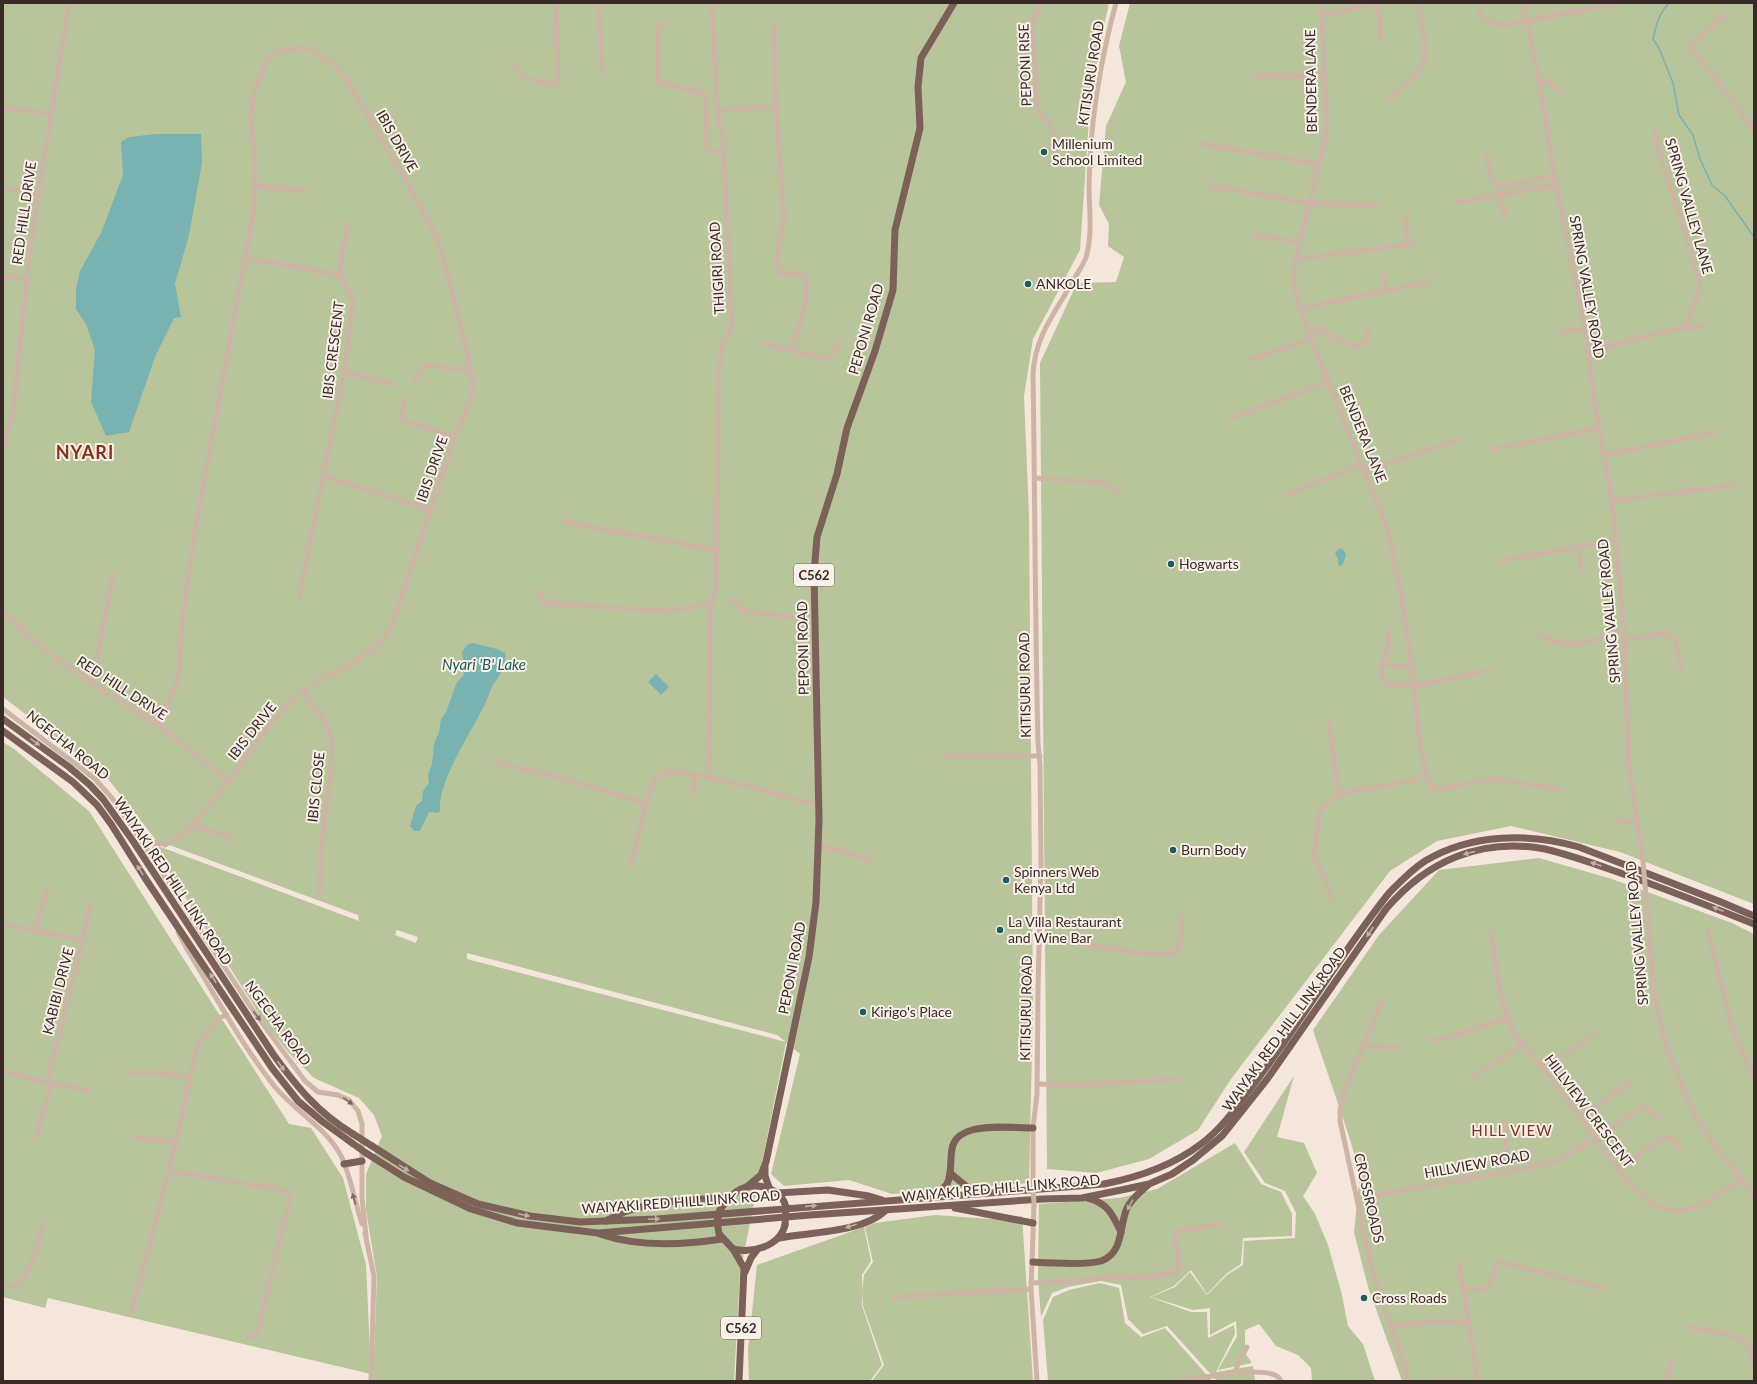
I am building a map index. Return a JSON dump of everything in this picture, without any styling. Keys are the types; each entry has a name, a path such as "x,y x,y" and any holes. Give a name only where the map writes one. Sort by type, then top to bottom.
{"main road":[{"name":"PEPONI ROAD","path":"774,1191 765,1176 765,1167 809,957 816,902 818,805 814,573 817,537 838,474 847,428 875,351 893,290 895,230 920,128 918,87 921,58 954,3"},
{"name":"WAIYAKI RED HILL LINK ROAD","path":"3,719 69,767 90,785 103,799 192,925 273,1054 294,1083 320,1110 353,1134 430,1183 478,1204 496,1209 557,1220 603,1222 1081,1187 1126,1180 1161,1168 1202,1144 1229,1117 1389,894 1411,872 1426,861 1460,846 1479,841 1510,837 1555,841 1579,847 1754,916"},
{"name":"WAIYAKI RED HILL LINK ROAD","path":"3,731 74,782 97,804 272,1068 290,1091 308,1110 366,1153 404,1177 471,1209 517,1223 543,1227 598,1233 696,1224 1043,1198 1082,1198 1150,1184 1185,1166 1222,1136 1268,1078 1386,909 1408,885 1430,869 1467,852 1512,846 1543,849 1571,856 1702,903 1754,924"},
{"path":"930,1198 945,1187 950,1173 950,1153 953,1144 964,1134 972,1130 984,1128 1033,1128"},
{"path":"344,1164 362,1161"},
{"name":"PEPONI ROAD","path":"748,1186 758,1178 765,1167"},
{"path":"950,1173 967,1186 989,1193"},
{"path":"1032,1262 1100,1261 1109,1256 1116,1249 1123,1220 1131,1201 1150,1184"},
{"path":"779,1238 785,1225 786,1207 782,1197 774,1191 763,1187 748,1186 729,1197 720,1210 717,1220 721,1236 733,1249 745,1251 757,1250 779,1238 839,1230 874,1219 886,1210"},
{"path":"774,1191 828,1190 869,1196 887,1202"},
{"path":"603,1222 624,1212 655,1203 729,1197"},
{"path":"1082,1198 1099,1202 1106,1206 1113,1215 1121,1233"},
{"path":"945,1206 1033,1223"},
{"path":"598,1233 619,1239 663,1243 721,1236"},
{"name":"C562","path":"733,1249 742,1262 744,1274 739,1381"},
{"name":"C562","path":"744,1274 751,1258 757,1250"}],"street":[{"name":"RED HILL DRIVE","path":"3,449 13,413 27,279 38,194 69,3"},
{"path":"513,65 520,76 554,85 558,82 556,3"},
{"path":"599,3 602,70"},
{"name":"THIGIRI ROAD","path":"709,778 710,614 716,586 719,372 722,344 732,326 723,134 718,120 719,110 712,3"},
{"name":"PEPONI RISE","path":"1041,3 1032,23 1036,102 1039,112 1043,119 1048,122 1056,138 1050,144"},
{"name":"KITISURU ROAD","path":"1037,1381 1031,1289 1034,1204 1033,1128 1037,1084 1041,862 1040,756 1038,743 1034,561 1034,359 1037,346 1045,326 1086,257 1091,217 1089,185 1095,112 1105,42 1116,3"},
{"path":"1321,3 1323,16"},
{"name":"BENDERA LANE","path":"1374,3 1323,16 1327,120 1326,136 1296,259 1293,278 1295,291 1311,339 1388,531 1401,594 1412,666 1412,685 1425,774 1428,782 1431,787 1436,790 1484,780 1497,779 1559,788"},
{"path":"1378,3 1381,40"},
{"path":"1388,99 1414,76 1424,63 1425,53 1418,3"},
{"path":"1480,3 1479,13 1495,24 1506,25 1620,3"},
{"name":"SPRING VALLEY ROAD","path":"1524,3 1526,21 1539,80 1554,175 1585,329 1599,428 1612,502 1624,630 1629,767 1643,861 1654,994 1664,1039 1692,1111 1702,1128 1754,1196"},
{"path":"1726,15 1691,44 1692,50 1754,130"},
{"path":"774,22 776,106 784,217 776,267 780,272 802,275 806,282 803,314 792,351"},
{"path":"664,25 659,26 658,29 658,82 703,93 706,96 707,148 712,152 724,151"},
{"name":"IBIS DRIVE","path":"143,843 158,842 165,845 175,840 192,825 229,782 283,710 295,698 368,652 386,637 393,622 455,437 472,395 473,388 471,369 442,253 434,232 404,177 345,77 330,61 308,48 276,53 268,59 264,66 251,103 255,185 254,209 195,530 182,622 179,676 173,693 157,724"},
{"path":"1256,75 1325,77"},
{"path":"1539,80 1551,83 1557,87 1560,93"},
{"path":"719,110 776,106"},
{"path":"3,108 51,113"},
{"name":"SPRING VALLEY LANE","path":"1655,132 1662,163 1699,278 1700,288 1686,327"},
{"path":"1198,143 1318,164"},
{"path":"1486,156 1493,180 1497,186 1500,187 1554,175"},
{"path":"255,185 305,191"},
{"path":"1458,202 1556,185"},
{"path":"1212,186 1309,203 1377,205"},
{"path":"3,189 38,194"},
{"path":"1499,194 1505,217"},
{"path":"1296,259 1411,244 1406,217"},
{"path":"246,258 330,273 338,277 348,224"},
{"path":"1254,235 1300,242"},
{"path":"3,276 27,279"},
{"path":"1384,276 1386,291"},
{"name":"IBIS CRESCENT","path":"299,597 344,372 353,302 345,284 338,277"},
{"path":"1301,308 1428,282"},
{"path":"1310,333 1318,329 1354,347 1367,340 1369,326"},
{"path":"1588,352 1657,333 1686,327 1689,329 1704,326"},
{"path":"1562,331 1585,329"},
{"path":"1251,360 1311,339"},
{"path":"765,344 824,358 828,358 840,346"},
{"path":"414,380 426,365 455,369 471,369"},
{"path":"344,372 392,384"},
{"path":"1232,418 1329,381"},
{"path":"405,400 400,417 402,420 455,437"},
{"path":"1493,449 1599,428"},
{"path":"1604,455 1716,432"},
{"path":"1365,471 1458,440"},
{"path":"1287,496 1362,464"},
{"path":"324,476 431,510"},
{"path":"1034,478 1103,482 1119,493"},
{"path":"1612,502 1734,484"},
{"path":"564,522 717,550"},
{"path":"1501,561 1615,540"},
{"path":"1578,547 1581,570"},
{"path":"92,683 113,575"},
{"path":"539,592 543,602 547,603 666,611 696,607 712,601"},
{"path":"732,600 743,612 816,620"},
{"name":"RED HILL DRIVE","path":"3,612 41,647 92,683 157,724 229,782"},
{"path":"1541,635 1556,643 1572,645 1580,644 1624,630"},
{"path":"1389,631 1388,646 1380,671 1381,678 1385,682 1392,685 1412,685 1489,670"},
{"path":"1624,640 1664,633 1670,635 1675,638 1681,668"},
{"path":"1382,665 1412,666"},
{"name":"IBIS CLOSE","path":"304,692 326,724 332,740 331,772 321,849 320,893"},
{"name":"NGECHA ROAD","path":"3,709 95,779 114,802 151,855 192,925 305,1081 318,1092 338,1095 349,1100 355,1107 362,1124 362,1198 366,1236 374,1276 371,1381"},
{"path":"1329,723 1339,794"},
{"path":"943,756 1040,756"},
{"path":"495,762 561,778 646,803"},
{"path":"631,865 646,803 655,779 660,775 672,771 748,786 818,805"},
{"path":"1332,900 1320,867 1314,858 1320,810 1339,794 1415,780 1425,774"},
{"path":"692,794 696,775"},
{"path":"1617,821 1638,823"},
{"path":"192,825 233,838"},
{"path":"151,855 158,842"},
{"path":"818,845 873,860"},
{"path":"35,930 47,891"},
{"name":"KABIBI DRIVE","path":"36,1139 83,940 90,904"},
{"name":"NGECHA ROAD","path":"170,914 187,949 258,1064 291,1104 332,1142 341,1155 366,1236"},
{"path":"1040,936 1138,953 1173,954 1180,946 1182,933 1181,916"},
{"path":"3,924 83,940"},
{"path":"1708,931 1736,1039 1754,1078"},
{"name":"HILLVIEW CRESCENT","path":"1491,932 1500,992 1507,1018 1522,1045 1543,1068 1636,1191 1647,1200 1666,1209 1678,1211 1700,1206 1742,1179"},
{"name":"CROSSROADS","path":"1381,1003 1344,1095 1340,1111 1341,1133 1358,1198 1372,1269 1409,1381"},
{"path":"131,1313 169,1171 190,1077 200,1042 219,1018 227,1014"},
{"path":"1432,1041 1507,1018"},
{"path":"1543,1068 1596,1034"},
{"path":"1474,1076 1522,1045"},
{"path":"1363,1046 1397,1047"},
{"path":"3,1071 49,1083 89,1090"},
{"path":"128,1073 149,1072 190,1077"},
{"path":"1037,1084 1081,1085 1180,1079"},
{"path":"1580,1118 1629,1083"},
{"name":"HILLVIEW ROAD","path":"1358,1198 1533,1167 1557,1160 1596,1138 1643,1107 1648,1108 1657,1117"},
{"path":"1503,1123 1510,1170"},
{"path":"1618,1169 1665,1136 1671,1137 1680,1148"},
{"path":"133,1137 174,1144"},
{"path":"169,1171 281,1189 287,1193 290,1198 258,1330 254,1336 248,1337"},
{"path":"3,1286 15,1286 28,1271 43,1223"},
{"path":"1031,1283 1066,1282 1118,1276 1135,1278 1173,1274 1178,1271 1175,1240 1176,1233 1183,1230 1220,1224"},
{"path":"1462,1285 1475,1290 1487,1288 1500,1262 1604,1288"},
{"path":"1459,1264 1478,1381"},
{"path":"894,1297 1031,1289"},
{"path":"1391,1326 1429,1322 1469,1323"},
{"path":"1686,1326 1736,1337 1744,1342 1750,1351 1754,1368"},
{"path":"1233,1375 1247,1347"},
{"path":"1666,1381 1672,1360"},
{"path":"1180,1381 1266,1372 1275,1375 1282,1381"},
{"path":"1432,1381 1463,1381"}],"green space":[{"path":"3,3 1109,3 1099,48 1089,119 1080,250 1033,339 1024,396 1029,516 1033,1005 1029,1183 892,1194 849,1180 784,1186 771,1174 800,1054 786,1043 740,1273 734,1381 373,1381 377,1277 366,1210 366,1174 382,1136 374,1115 359,1098 314,1078 289,1053 266,1025 159,855 158,846 359,921 358,915 156,840 105,775 3,697","holes":["397,930 418,937 416,943 395,935","467,953 777,1035 786,1042 467,959"]},
{"path":"1130,3 1754,3 1754,904 1620,852 1511,826 1437,841 1390,871 1231,1079 1198,1130 1149,1159 1096,1173 1047,1169 1040,363 1077,283 1116,282 1124,257 1108,246 1109,224 1099,205 1106,126 1126,82 1119,46"},
{"path":"3,742 14,749 89,811 289,1124 311,1128 343,1178 366,1265 371,1374 48,1298 45,1308 3,1297"},
{"path":"1539,858 1612,879 1732,923 1754,934 1754,1381 1402,1381 1368,1287 1354,1232 1360,1174 1349,1136 1313,1030 1379,935 1439,870"},
{"path":"1294,1076 1277,1137 1304,1143 1317,1173 1303,1196 1315,1214 1328,1245 1342,1295 1348,1326 1363,1344 1375,1381 1312,1381 1311,1368 1298,1355 1276,1346 1259,1324 1245,1330 1245,1353 1252,1363 1218,1370 1237,1336 1236,1321 1210,1335 1210,1308 1193,1310 1151,1297 1175,1287 1190,1272 1207,1295 1227,1275 1243,1265 1244,1241 1295,1238 1296,1213 1285,1191 1265,1183 1244,1152"},
{"path":"1235,1143 1261,1184 1281,1192 1292,1214 1292,1236 1243,1238 1241,1264 1226,1274 1207,1294 1191,1270 1174,1286 1150,1297 1191,1312 1207,1312 1208,1338 1234,1325 1235,1334 1216,1372 1253,1366 1255,1381 1217,1381 1167,1326 1143,1334 1128,1319 1121,1285 1101,1281 1068,1287 1052,1293 1041,1317 1038,1279 1039,1204 1119,1198 1157,1189"},
{"path":"935,1215 991,1219 1022,1216 1033,1381 872,1381 884,1365 863,1306 862,1291 864,1275 873,1262 865,1227 875,1223"},
{"path":"864,1227 871,1261 862,1275 862,1306 882,1365 870,1381 749,1381 748,1350 757,1265"},
{"path":"1100,1283 1119,1288 1125,1323 1141,1337 1165,1328 1212,1381 1048,1381 1043,1320 1053,1297 1069,1290"}],"water":[{"path":"156,134 201,134 202,163 189,235 175,284 181,317 174,318 155,357 129,432 106,436 91,402 95,350 86,324 76,309 76,289 80,271 101,233 123,175 121,142 129,137"},
{"path":"1340,548 1344,550 1346,555 1343,564 1340,566 1338,565 1338,559 1335,553"},
{"name":"Nyari 'B' Lake","path":"473,643 497,649 505,653 504,667 491,689 485,704 449,772 441,799 440,811 438,813 429,812 420,831 414,831 410,826 416,806 422,801 423,791 429,783 428,775 432,764 434,744 439,732 441,719 446,712 457,682 463,676 465,669 462,652 468,644"},
{"path":"656,674 669,687 661,695 648,682"}],"waterway":[{"path":"1669,3 1660,15 1653,39 1659,48 1673,83 1679,115 1693,135 1700,159 1712,185 1725,196 1754,237"}],"place":[{"name":"Millenium School Limited","path":"1044,152"},
{"name":"ANKOLE","path":"1028,284"},
{"name":"Hogwarts","path":"1171,564"},
{"name":"Burn Body","path":"1173,850"},
{"name":"Spinners Web Kenya Ltd","path":"1006,880"},
{"name":"La Villa Restaurant and Wine Bar","path":"1000,930"},
{"name":"Kirigo's Place","path":"863,1012"},
{"name":"Cross Roads","path":"1364,1298"}],"district":[{"name":"NYARI","path":"85,453"},
{"name":"HILL VIEW","path":"1512,1131"}]}
